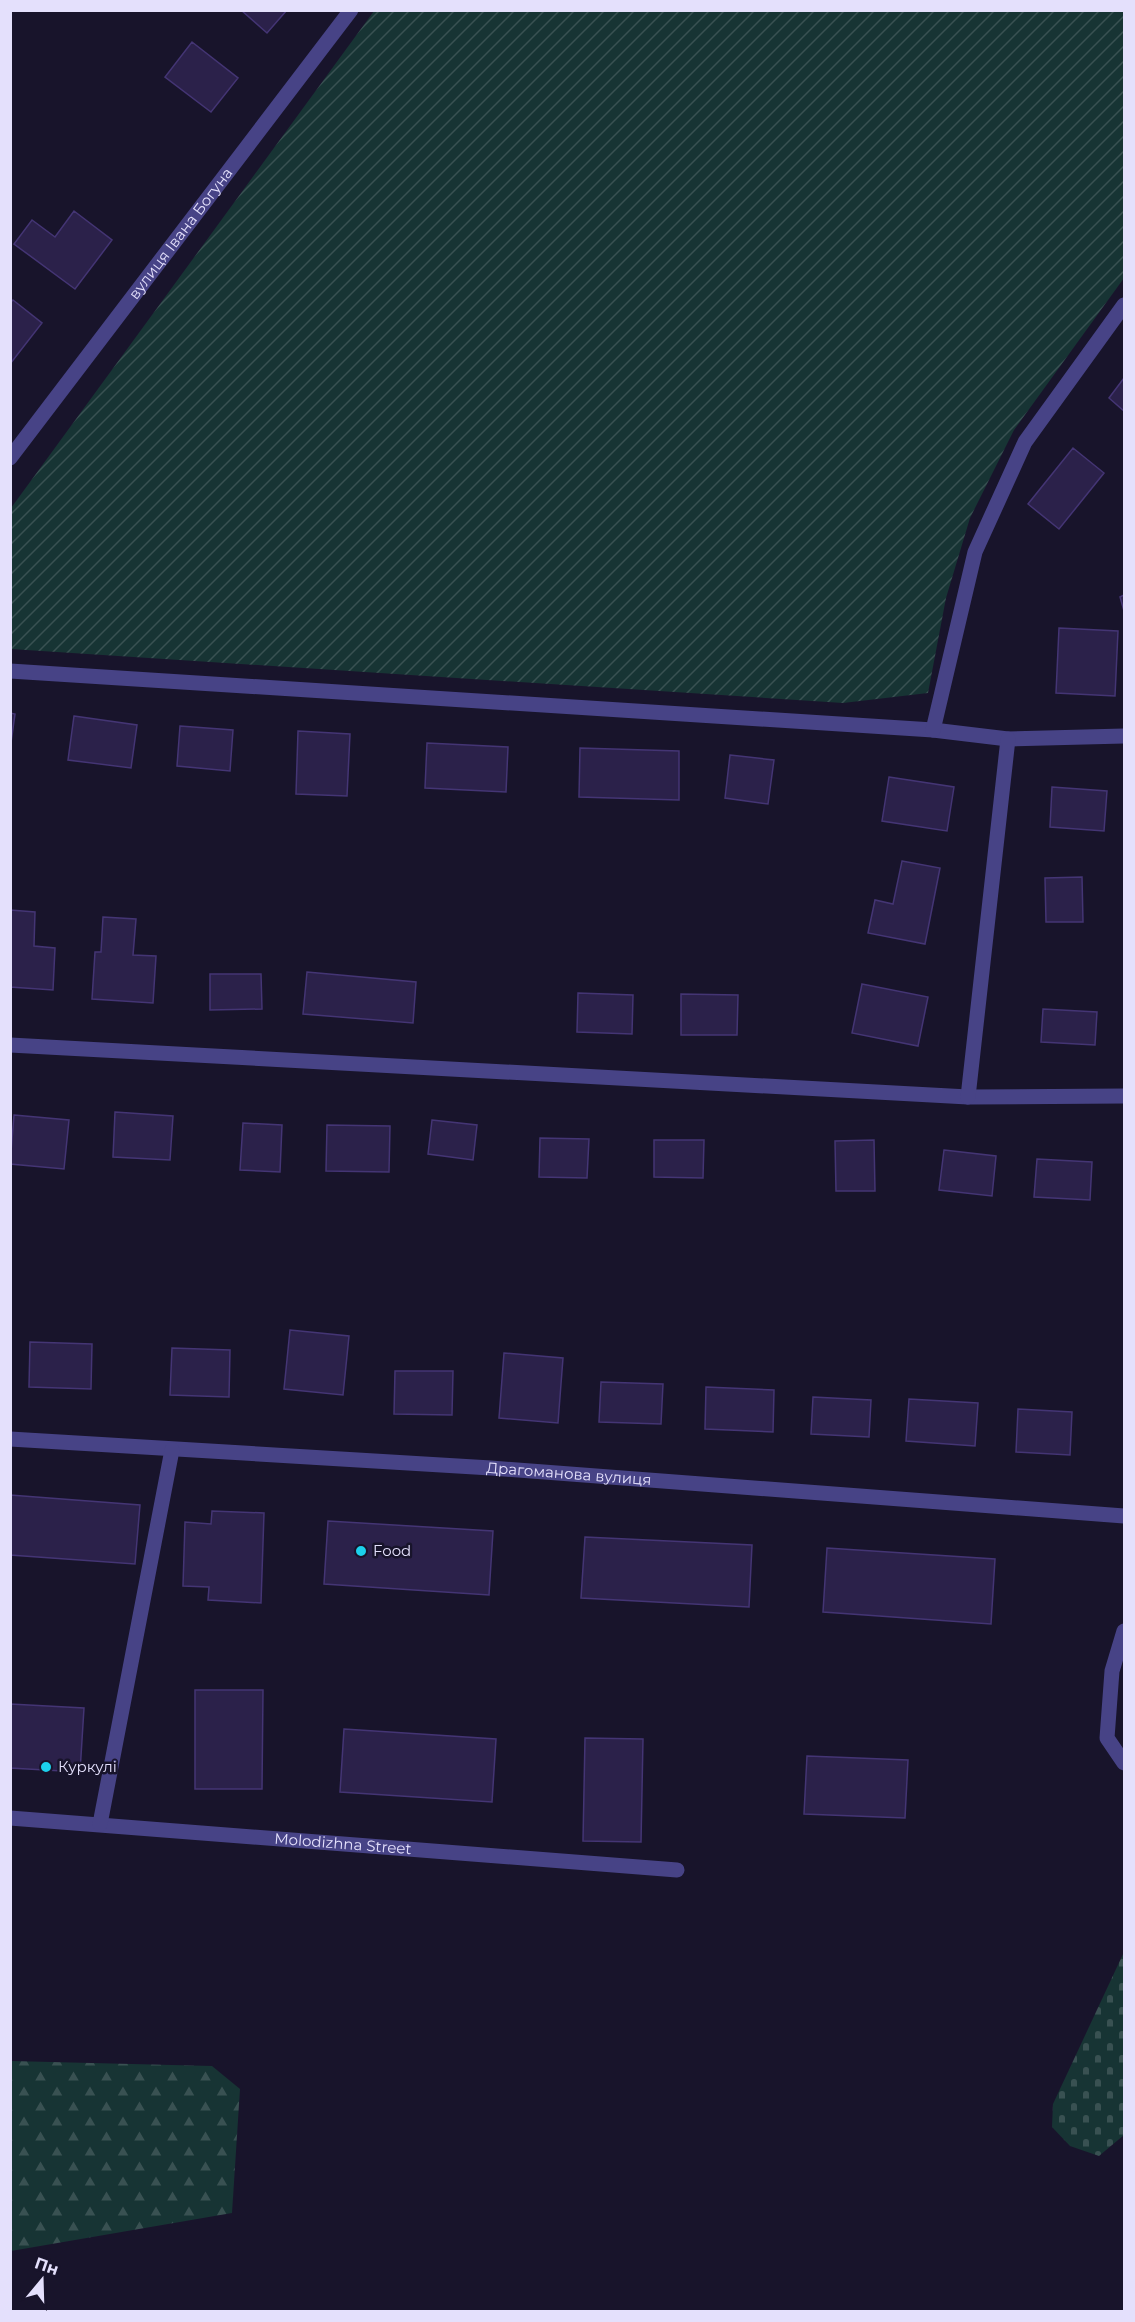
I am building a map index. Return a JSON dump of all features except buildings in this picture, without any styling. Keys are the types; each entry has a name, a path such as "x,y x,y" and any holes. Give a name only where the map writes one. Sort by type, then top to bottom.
{"street":[{"name":"вулиця Івана Богуна","path":"10,458 351,10"},
{"path":"933,730 975,552 1025,442 1125,305"},
{"path":"10,671 933,730 1008,739 1125,736"},
{"path":"968,1097 1008,739"},
{"path":"10,1045 968,1097 1125,1096"},
{"name":"Драгоманова вулиця","path":"10,1439 491,1468 1125,1516"},
{"path":"100,1824 172,1449"},
{"path":"1125,1630 1112,1671 1107,1738 1125,1763"},
{"name":"Molodizhna Street","path":"10,1818 677,1870"}],"green space":[{"path":"374,11 1124,11 1124,278 1014,430 970,518 946,598 928,693 843,703 11,649 11,508"},
{"path":"1124,1952 1124,2135 1099,2156 1070,2146 1052,2127 1053,2104"},
{"path":"11,2061 212,2066 240,2089 232,2213 11,2251"}],"place":[{"name":"Food","path":"361,1551"},
{"name":"Куркулі","path":"46,1767"}]}
